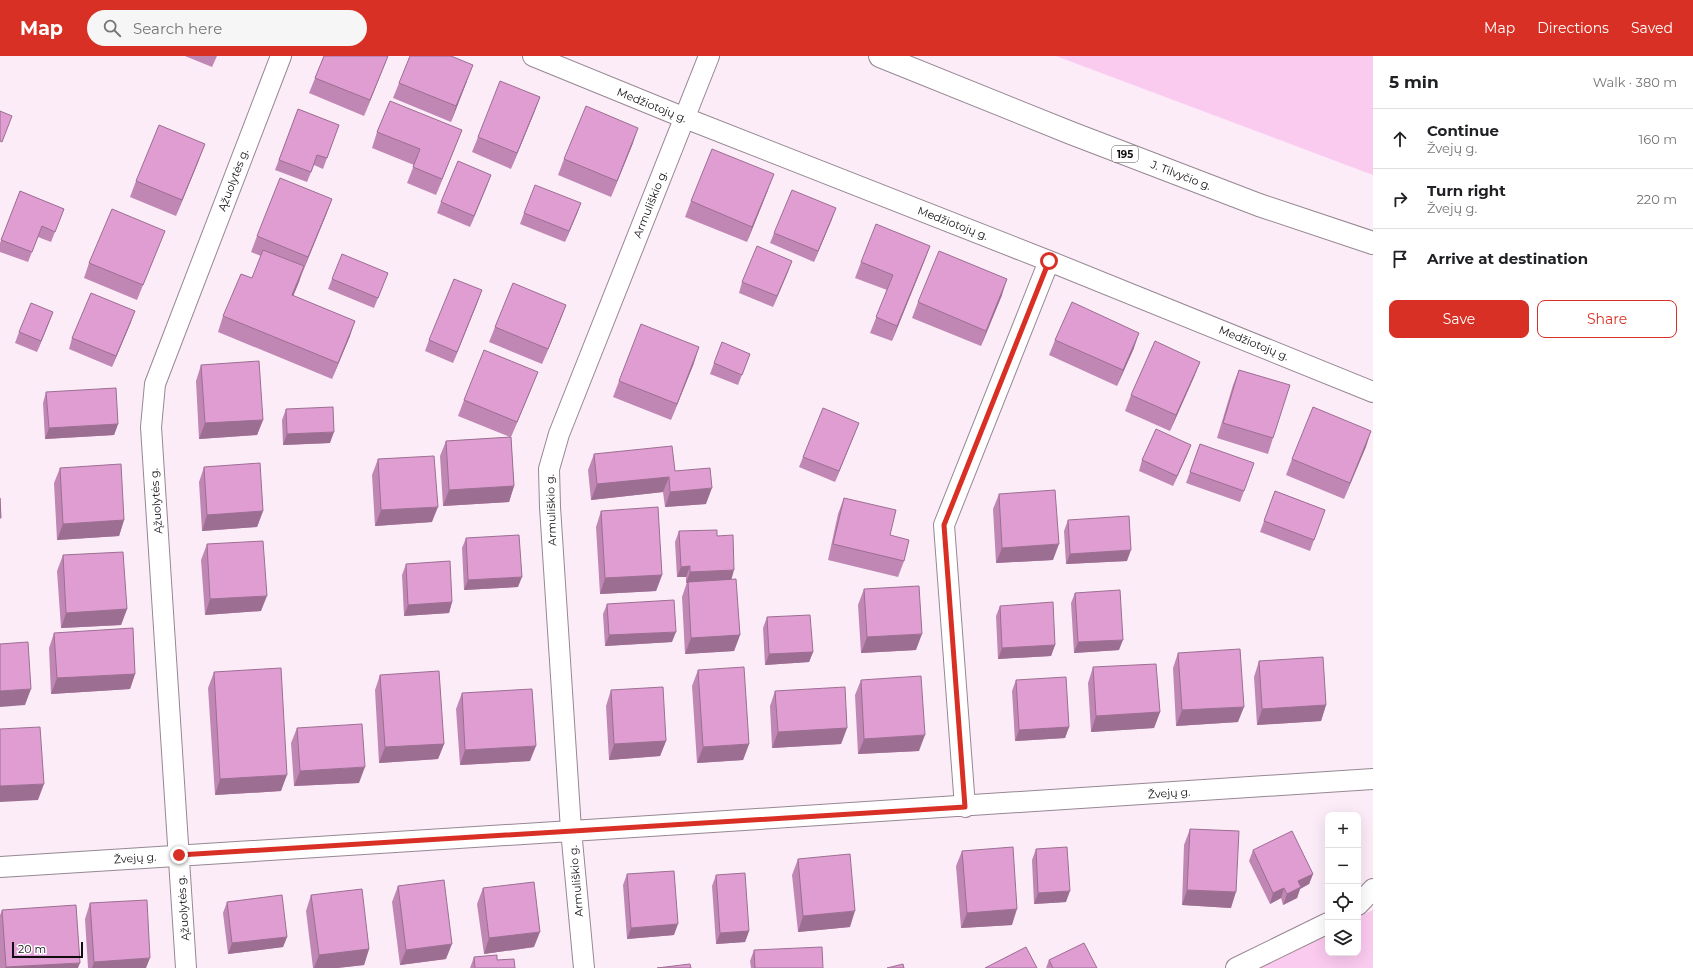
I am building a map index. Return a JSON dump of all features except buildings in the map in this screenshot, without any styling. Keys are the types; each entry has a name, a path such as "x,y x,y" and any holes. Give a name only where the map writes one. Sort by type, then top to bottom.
{"main road":[{"name":"J. Tilvyčio g.","path":"884,57 1064,130 1259,205 1373,243"}],"street":[{"name":"Ąžuolytės g.","path":"186,968 151,427 155,384 281,56"},
{"name":"Medžiotojų g.","path":"533,56 685,118 1049,261 1373,392"},
{"name":"Armuliškio g.","path":"584,968 571,830 550,507 549,469 559,434 709,56"},
{"path":"965,807 944,525 1049,261"},
{"name":"Žvejų g.","path":"0,867 571,830 965,807 1373,779"},
{"path":"1361,902 1373,889"},
{"path":"1236,968 1325,924"}],"shaded area":[{"path":"1056,56 1373,56 1373,175"},
{"path":"1373,910 1373,968 1258,968 1325,934 1325,956 1361,956 1361,916"}],"route":[{"path":"179,855 965,807 944,525 1049,261"}]}
